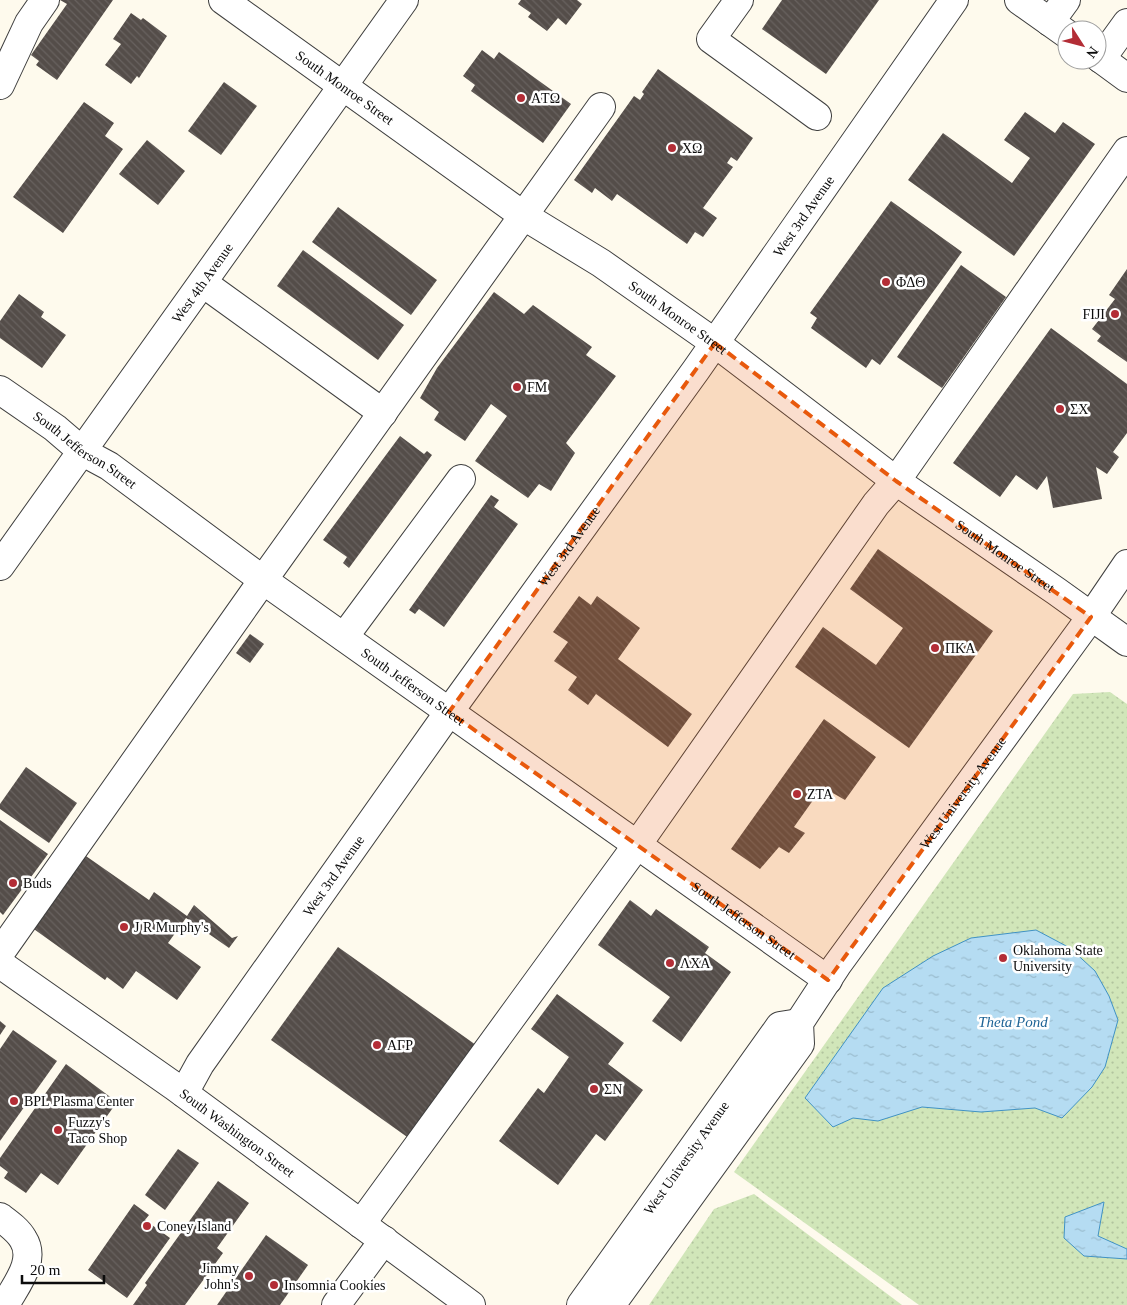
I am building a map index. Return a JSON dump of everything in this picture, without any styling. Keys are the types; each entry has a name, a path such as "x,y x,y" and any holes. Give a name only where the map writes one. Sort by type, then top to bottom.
{"street":[{"path":"0,85 29,23 45,0"},
{"name":"South Monroe Street","path":"223,0 524,216 601,263 715,343 896,482 1127,642"},
{"name":"West 4th Avenue","path":"0,566 404,0"},
{"path":"739,0 711,39 817,116"},
{"name":"West 3rd Avenue","path":"184,1093 200,1064 715,343 954,0"},
{"path":"1019,0 1057,27"},
{"path":"1060,20 1066,0"},
{"path":"1107,47 1127,23"},
{"path":"1107,63 1127,78"},
{"path":"0,953 263,580 601,107"},
{"path":"361,1224 637,845 876,504 896,482 1127,151"},
{"path":"203,283 383,413"},
{"name":"South Jefferson Street","path":"0,390 55,428 83,452 109,466 344,638 828,980"},
{"path":"344,638 461,478"},
{"name":"West University Avenue","path":"611,1305 800,1044 800,1023 843,957 1091,617 1127,564"},
{"name":"South Washington Street","path":"0,964 184,1093 471,1305"},
{"name":"West University Avenue","path":"581,1305 780,1026 800,1023"},
{"path":"0,1216 24,1239 28,1256 24,1272 5,1305"},
{"path":"336,1305 384,1240"}],"highlighted area":[{"path":"715,343 896,481 1091,617 828,980 449,712"}],"green space":[{"name":"Oklahoma State University","path":"1110,692 1127,704 1127,1305 919,1305 734,1172 1073,694"},
{"path":"754,1194 902,1305 649,1305 714,1209"}],"water":[{"name":"Theta Pond","path":"1036,930 1070,948 1095,971 1109,996 1118,1020 1105,1067 1092,1087 1062,1118 1035,1108 981,1112 922,1107 878,1121 853,1118 833,1127 805,1098 883,988 933,956 971,938"},
{"path":"1104,1202 1098,1236 1127,1249 1127,1259 1084,1256 1064,1238 1065,1217"}],"building":[{"path":"60,0 113,0 57,80 36,65 39,61 31,55 67,4"},
{"path":"521,0 577,0 582,4 566,25 558,18 547,31 528,17 531,13 518,4"},
{"path":"782,0 879,0 826,74 762,29"},
{"path":"131,13 141,20 143,18 167,36 139,78 137,76 131,84 105,65 121,44 113,39"},
{"name":"ΑTΩ","path":"482,50 494,59 499,52 571,104 543,143 471,91 475,85 463,76"},
{"name":"XΩ","path":"658,69 753,138 737,161 731,157 727,163 733,167 703,208 717,218 703,237 695,232 687,244 617,194 612,201 595,188 592,193 574,180 634,96 640,100 644,94 642,92"},
{"path":"224,82 257,106 221,155 188,131"},
{"path":"84,102 114,123 105,136 123,149 63,233 13,197"},
{"path":"1025,112 1055,133 1063,122 1095,144 1014,256 908,180 943,133 1012,183 1030,158 1004,140"},
{"path":"147,140 185,171 158,205 119,174"},
{"name":"ΦΔΘ","path":"891,201 962,252 880,365 872,359 866,368 811,328 817,318 810,313"},
{"path":"338,207 437,280 411,315 312,242"},
{"path":"303,250 404,325 378,360 277,286"},
{"path":"961,265 1006,297 942,388 897,357"},
{"name":"FIJI","path":"1127,269 1127,362 1097,341 1101,336 1092,329 1115,299 1109,295"},
{"name":"FM","path":"494,292 524,314 533,305 592,347 586,355 616,376 566,443 575,453 551,491 539,484 528,498 475,461 507,416 491,404 465,441 434,420 439,412 420,398 437,368"},
{"path":"19,294 44,312 41,317 66,335 42,368 0,338 0,321"},
{"name":"ΣX","path":"1051,328 1127,384 1127,433 1113,452 1119,457 1107,474 1096,467 1102,499 1053,508 1047,476 1037,490 1016,475 1000,497 953,463"},
{"path":"400,436 424,454 427,451 432,455 349,568 343,563 347,557 323,540"},
{"path":"491,495 499,500 494,507 518,524 444,627 419,609 415,614 409,610"},
{"name":"ΠΚΑ","path":"878,549 993,631 909,748 795,667 823,627 876,665 903,628 850,589"},
{"path":"579,596 591,605 597,596 640,628 618,659 692,714 668,747 596,694 588,705 568,690 577,677 554,661 568,642 553,632"},
{"path":"250,634 264,644 250,663 236,653"},
{"name":"ΖΤΑ","path":"824,719 876,757 845,800 831,792 816,796 794,827 805,833 789,853 779,847 760,869 731,849"},
{"path":"26,767 77,803 49,843 0,809 0,804"},
{"name":"Buds","path":"0,820 48,854 3,915 0,912"},
{"name":"J R Murphy's","path":"83,854 149,900 154,892 187,916 194,905 232,938 238,936 229,948 186,918 168,943 201,967 177,1000 136,971 123,989 107,977 105,980 31,927"},
{"name":"ΛXA","path":"630,900 651,916 656,909 709,947 705,953 731,972 681,1042 652,1021 670,997 598,945"},
{"name":"AΓP","path":"338,947 483,1050 417,1144 271,1040"},
{"name":"ΣN","path":"557,994 624,1043 608,1064 643,1090 605,1141 596,1134 558,1185 499,1141 538,1088 544,1093 569,1057 531,1029"},
{"path":"0,1021 6,1026 0,1035"},
{"name":"BPL Plasma Center","path":"13,1030 57,1061 0,1141 0,1049"},
{"name":"Fuzzy's Taco Shop","path":"66,1064 117,1102 58,1185 41,1173 26,1193 4,1178 8,1172 0,1166 0,1158"},
{"path":"178,1149 199,1163 165,1210 145,1195"},
{"path":"218,1181 249,1203 217,1248 223,1253 185,1305 133,1305 147,1285 145,1283"},
{"path":"134,1204 149,1215 145,1220 170,1238 127,1298 88,1270"},
{"path":"266,1235 308,1265 280,1305 217,1305"}],"place":[{"name":"ΑTΩ","path":"521,98"},
{"name":"XΩ","path":"672,148"},
{"name":"ΦΔΘ","path":"886,282"},
{"name":"FIJI","path":"1115,314"},
{"name":"FM","path":"517,387"},
{"name":"ΣX","path":"1060,409"},
{"name":"ΠΚΑ","path":"935,648"},
{"name":"ΖΤΑ","path":"797,794"},
{"name":"Buds","path":"13,883"},
{"name":"J R Murphy's","path":"124,927"},
{"name":"Oklahoma State University","path":"1003,958"},
{"name":"ΛXA","path":"670,963"},
{"name":"AΓP","path":"377,1045"},
{"name":"ΣN","path":"594,1089"},
{"name":"BPL Plasma Center","path":"14,1101"},
{"name":"Fuzzy's Taco Shop","path":"58,1130"},
{"name":"Coney Island","path":"147,1226"},
{"name":"Jimmy John's","path":"249,1276"},
{"name":"Insomnia Cookies","path":"274,1285"}]}
